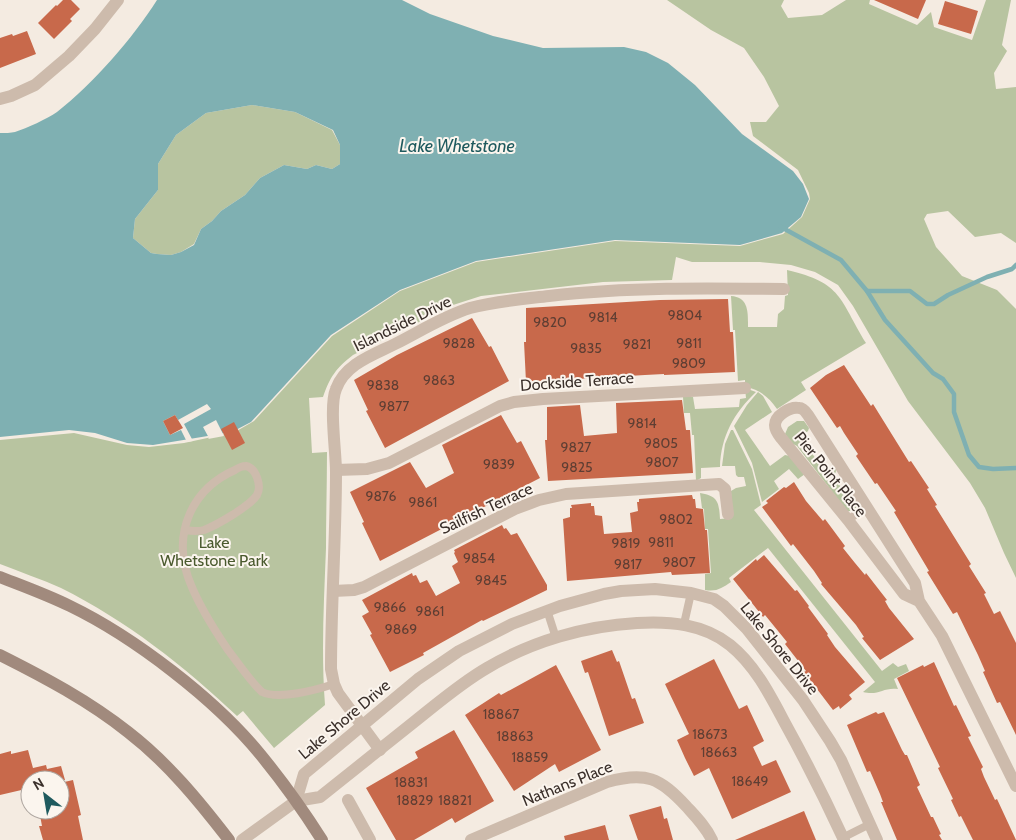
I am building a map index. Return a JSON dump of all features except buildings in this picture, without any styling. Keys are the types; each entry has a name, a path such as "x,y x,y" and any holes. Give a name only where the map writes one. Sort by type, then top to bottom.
{"main road":[{"path":"0,577 70,606 122,636 194,689 260,753 322,840"},
{"path":"0,656 64,689 98,710 128,732 180,780 230,840"}],"street":[{"path":"0,99 11,96 35,84 95,29 118,0"},
{"name":"Islandside Drive","path":"380,750 344,702 334,684 331,669 336,470 333,404 334,394 341,378 352,367 366,358 454,314 484,305 568,294 658,288 784,288"},
{"name":"Dockside Terrace","path":"336,470 367,469 389,463 500,406 514,402 543,398 745,388"},
{"name":"Pier Point Place","path":"919,601 904,594 848,520 777,432 775,425 780,416 796,407 804,410 915,583 919,601 942,636 1016,786"},
{"name":"Sailfish Terrace","path":"333,591 354,590 364,587 515,509 538,500 566,494 719,484 725,489 728,514"},
{"name":"Lake Shore Drive","path":"296,801 304,774 418,679 459,651 512,624 547,610 621,591 655,589 691,593 714,600 724,606 759,642 803,700 830,741 841,760 877,840"},
{"path":"242,840 296,801 320,798 466,681 515,653 578,631 626,623 664,622 684,624 702,630 729,644 752,668 796,744 843,839"},
{"name":"Nathans Place","path":"471,840 607,782 626,777 639,777 662,783 701,822 712,840"},
{"path":"348,800 370,840"}],"lane":[{"path":"185,530 204,530 254,498 258,493 259,487 256,475 252,470 246,466 223,476 206,489 191,510 185,530 186,568 199,602 224,643 260,690 266,694 276,695 314,690 334,684"},
{"path":"848,520 866,507"},
{"path":"885,568 899,558"},
{"path":"684,624 691,593"},
{"path":"547,610 556,638"},
{"path":"843,839 870,824"}],"green space":[{"name":"Lake Whetstone Park","path":"667,0 784,0 781,6 788,18 822,15 846,0 870,0 869,4 917,25 931,12 934,27 972,40 986,0 1011,0 1002,45 1007,51 994,73 996,89 1016,87 1016,243 1001,233 975,237 948,211 927,214 924,219 936,247 962,276 997,290 1016,309 1016,578 985,508 970,483 908,401 853,306 838,285 815,272 791,265 760,262 692,262 676,257 672,280 603,282 481,296 453,305 353,355 334,373 323,397 309,398 312,453 327,452 323,646 325,705 274,748 243,711 237,716 175,662 132,630 61,588 0,564 0,440 74,433 127,445 149,447 184,443 235,432 254,421 332,336 400,291 476,262 615,241 740,246 783,234 802,217 810,199 809,193 798,170 753,136 750,122 766,122 779,106 764,77 744,48 711,30"},
{"path":"252,105 295,112 332,130 340,145 340,164 332,169 316,165 307,169 284,165 260,178 245,195 221,211 201,229 194,244 181,252 171,255 151,253 133,238 135,219 158,190 158,164 176,135 206,113"},
{"path":"787,270 805,275 829,287 844,304 866,343 801,382 806,390 777,409 763,394 745,387 745,380 738,381 731,296 741,299 744,303 747,311 748,327 777,327 778,314 784,309 785,296 788,295"},
{"path":"745,388 756,392 741,408 730,426 723,445 720,467 701,468 701,478 696,481 694,435 692,435 690,413 684,413 683,397 693,397 695,409 739,407 740,399 746,398"},
{"path":"758,392 763,396 772,412 745,430 770,466 785,455 790,456 805,474 798,479 789,469 774,481 779,489 762,502 752,463 734,426"},
{"path":"797,421 804,421 809,428 801,437 824,471 835,467 834,477 849,499 855,499 857,507 851,511 847,511 797,446 785,434 788,427"},
{"path":"731,430 733,430 752,469 761,505 754,510 882,671 893,663 898,667 906,664 909,671 894,679 898,689 888,689 873,693 863,692 875,682 768,548 729,578 731,582 722,588 705,590 705,574 711,573 708,529 705,529 704,509 702,508 700,493 714,498 718,504 720,519 732,518 731,491 746,486 744,477 736,475 735,466 722,466 725,444"}],"water":[{"name":"Lake Whetstone","path":"157,0 402,0 430,14 493,36 543,48 624,47 646,52 668,63 695,85 742,134 793,171 803,184 809,199 801,217 782,233 740,245 615,240 476,261 400,290 331,335 251,422 232,432 153,445 127,443 95,433 69,430 0,437 0,133 12,133 20,130 57,112 71,101 124,45","holes":["252,105 295,112 333,130 340,145 340,164 332,169 316,165 307,169 284,165 260,178 245,195 221,211 201,229 194,245 181,252 171,255 151,253 133,238 135,219 158,190 158,164 176,135 206,113"]}],"pier":[{"path":"207,404 211,409 184,424 193,441 187,442 181,430 170,435 163,421 175,415 178,420"},
{"path":"216,420 224,436 208,439 203,427"}],"waterway":[{"path":"781,227 841,260 867,291 885,320 933,373 943,379 954,394 954,412 969,455 979,467 993,469 1016,468"},
{"path":"867,291 910,291 927,304 934,304 948,295 987,277 1012,269 1016,265"}]}
